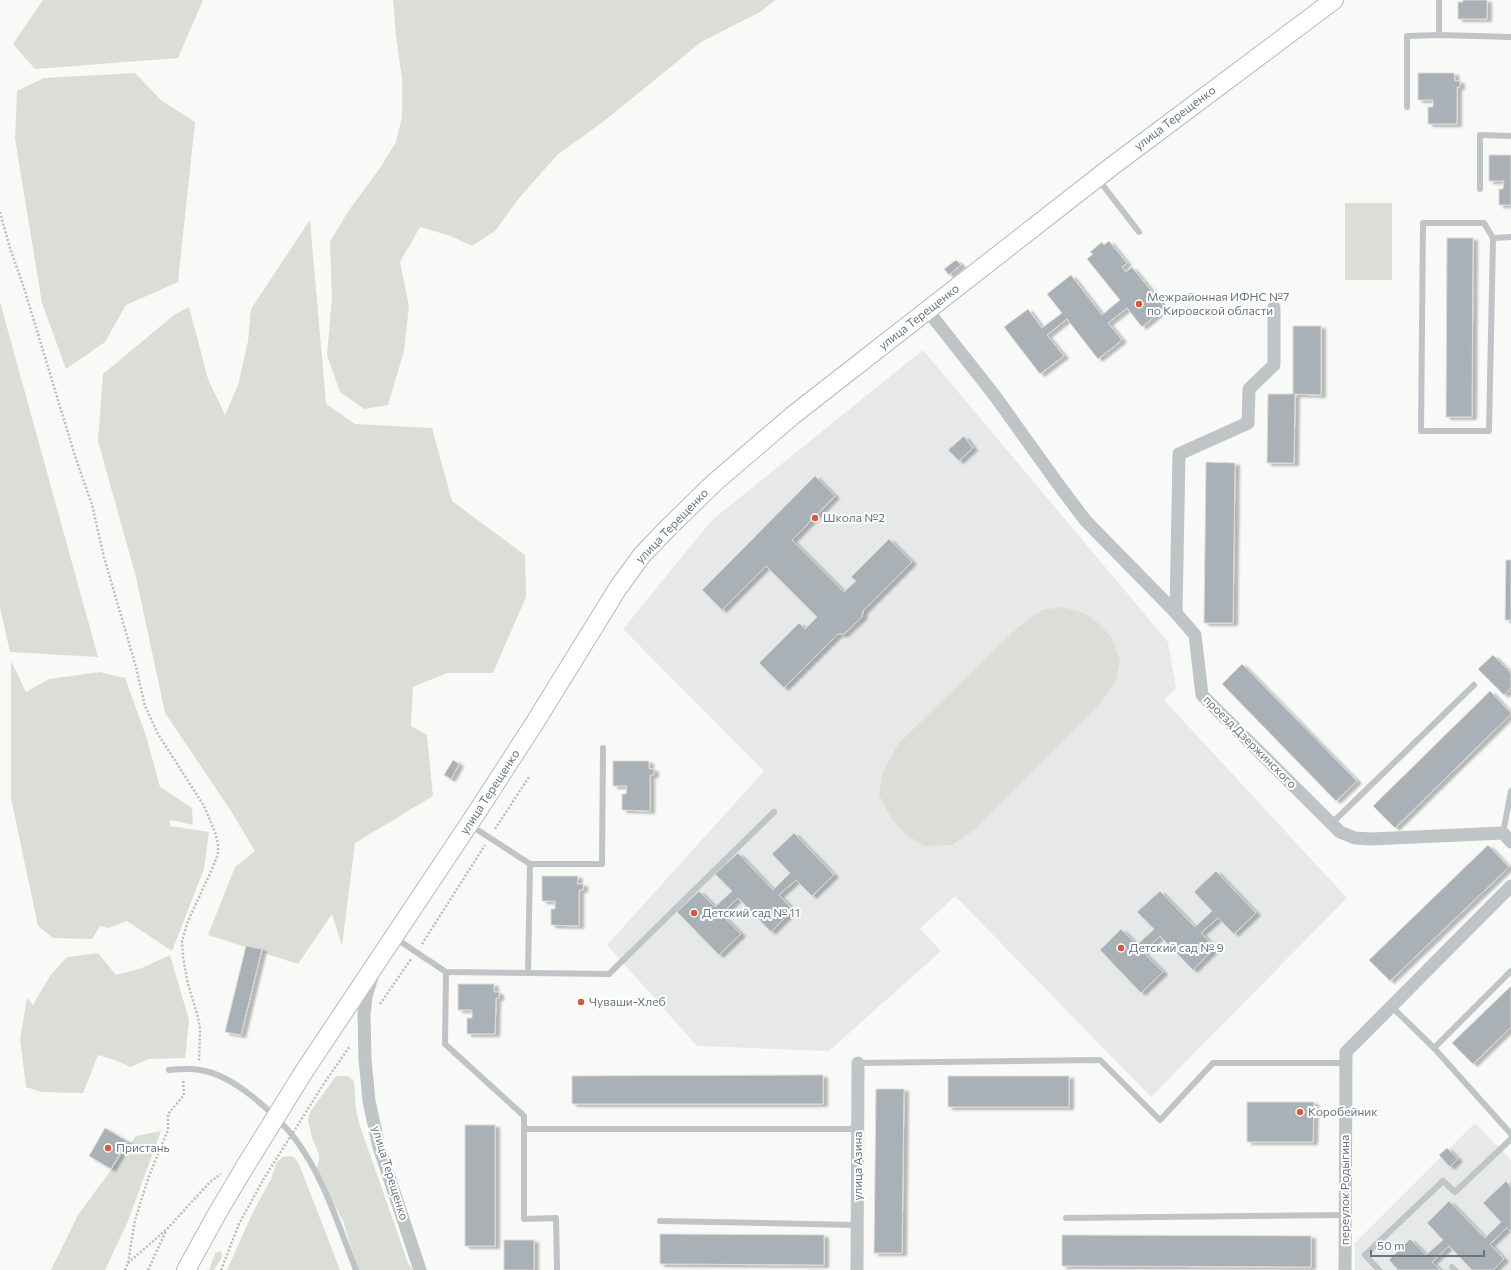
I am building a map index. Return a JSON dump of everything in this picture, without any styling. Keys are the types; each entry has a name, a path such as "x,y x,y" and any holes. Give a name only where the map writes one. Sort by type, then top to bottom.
{"street":[{"name":"улица Терещенко","path":"420,1270 379,1147 369,1101 363,1028 366,997 376,964 469,825 534,724 618,588 642,555 689,506 786,421 1097,178 1334,0"},
{"path":"1176,613 1179,454 1248,423 1250,389 1274,365 1274,307"},
{"name":"проезд Дзержинского","path":"928,311 995,396 1085,520 1176,613 1195,635 1202,695 1340,832 1354,838 1371,839 1507,838"},
{"name":"переулок Родыгина","path":"1345,1270 1346,1052 1511,886"},
{"path":"186,1270 246,1165 306,1070 376,964"},
{"name":"улица Азина","path":"857,1270 858,1063"}],"lane":[{"path":"1439,0 1439,35"},
{"path":"1407,107 1407,36 1511,36"},
{"path":"1480,189 1480,135 1511,136"},
{"path":"1097,178 1139,232"},
{"path":"1422,223 1484,223 1492,238 1489,431 1421,431 1422,223"},
{"path":"1492,238 1511,237"},
{"path":"1332,824 1474,685"},
{"path":"469,825 530,864 602,864 604,748"},
{"path":"1507,838 1511,791"},
{"path":"394,937 446,972 609,974 774,812"},
{"path":"528,973 530,864"},
{"path":"1434,1048 1511,971"},
{"path":"446,972 445,1044 524,1116 524,1219 556,1218 557,1270"},
{"path":"1391,1006 1434,1048 1511,1134"},
{"path":"858,1063 1100,1060 1160,1120 1213,1063 1346,1063"},
{"path":"169,1070 199,1070 215,1074 239,1086 266,1108 292,1136 305,1154 322,1187 356,1270"},
{"path":"524,1129 858,1129"},
{"path":"1379,1270 1365,1255 1443,1181 1455,1192 1511,1139"},
{"path":"1066,1218 1345,1215"},
{"path":"660,1221 857,1225"}],"path":[{"path":"0,212 75,456 92,505 104,557 136,667 145,706 158,734 204,806 216,832 218,854 188,921 182,941 183,957 188,984 198,1017 200,1030 199,1070"},
{"path":"221,1270 239,1224 263,1180 322,1085 416,952 529,777"},
{"path":"125,1270 128,1263 135,1220 148,1176 168,1130 168,1114 184,1095 183,1069"},
{"path":"128,1263 167,1228 210,1182 223,1172"},
{"path":"148,1270 167,1228"}],"shaded area":[{"path":"43,0 203,0 178,58 35,69 13,44"},
{"path":"393,0 775,0 760,12 701,42 608,118 557,155 520,197 495,231 472,246 448,235 420,227 400,262 409,306 404,351 388,405 364,409 340,392 327,355 332,298 330,242 347,213 380,168 396,142 402,117 402,79"},
{"path":"135,73 162,101 195,122 178,282 126,305 105,342 66,369 42,303 15,139 17,91 44,78"},
{"path":"1345,203 1392,203 1392,280 1345,280"},
{"path":"310,220 326,404 355,424 432,428 452,501 525,555 526,597 493,673 447,673 413,687 411,726 427,735 433,796 355,843 342,946 332,914 298,964 208,935 235,867 255,851 231,811 165,713 136,577 98,441 103,374 174,315 189,307 208,379 225,415 238,385 248,341 251,309"},
{"path":"0,302 98,657 10,652 0,607"},
{"path":"923,350 1168,642 1176,688 1164,700 1347,898 1151,1097 955,896 920,929 941,951 829,1051 697,1046 607,945 764,771 623,629 712,520"},
{"path":"1062,607 1082,612 1098,623 1112,638 1120,660 1116,680 1099,705 974,830 952,845 924,846 904,833 891,818 879,795 882,774 898,744 1017,628 1042,610"},
{"path":"11,661 26,692 49,679 100,672 125,678 146,736 160,787 192,808 193,825 170,820 170,826 209,832 204,869 172,951 127,921 109,928 100,926 92,939 53,938 38,926 11,798"},
{"path":"98,953 116,975 142,968 170,955 189,1020 185,1058 149,1059 130,1067 118,1061 98,1055 83,1093 41,1092 26,1087 20,1039 27,998 33,1005 50,976 67,957"},
{"path":"336,1076 347,1076 354,1081 356,1110 360,1126 408,1263 413,1270 358,1270 343,1221 317,1172 319,1154 312,1138 308,1120 310,1112"},
{"path":"1475,1123 1511,1160 1511,1270 1355,1270 1355,1243"},
{"path":"161,1131 128,1221 105,1270 51,1270 78,1215 136,1136"},
{"path":"282,1157 294,1157 299,1164 340,1270 227,1270 253,1212 271,1179 277,1162"},
{"path":"221,1251 222,1257 214,1270 209,1270 215,1253"}],"building":[{"path":"1463,0 1487,0 1487,19 1458,19 1458,2 1463,2"},
{"path":"1418,73 1454,73 1455,81 1460,81 1460,87 1457,87 1457,124 1428,124 1428,107 1433,107 1433,100 1418,100"},
{"path":"1489,155 1511,155 1511,205 1499,205 1499,189 1503,189 1504,181 1489,181"},
{"path":"1447,238 1473,238 1472,417 1446,417"},
{"name":"Межрайонная ИФНС №7 по Кировской области","path":"1109,241 1127,263 1122,267 1126,272 1132,267 1165,308 1142,327 1127,308 1108,323 1122,340 1098,359 1067,319 1047,335 1064,356 1040,374 1004,327 1028,309 1042,328 1062,313 1047,294 1071,275 1102,315 1120,300 1087,259 1093,254 1090,252 1102,242 1104,245"},
{"path":"956,260 961,265 949,275 944,269"},
{"path":"1293,326 1321,326 1321,395 1295,394 1294,463 1267,463 1268,394 1293,394"},
{"path":"964,436 973,448 959,461 948,450"},
{"path":"1206,462 1235,463 1233,623 1204,623"},
{"path":"815,476 835,496 792,540 844,592 856,581 851,577 889,539 912,562 863,611 862,617 844,634 838,634 784,688 759,663 799,623 805,629 817,617 766,566 722,610 702,590"},
{"path":"1506,560 1511,560 1511,620 1505,620"},
{"path":"1493,655 1511,673 1511,688 1504,695 1478,669"},
{"path":"1242,664 1357,781 1336,801 1222,684"},
{"path":"1490,691 1511,714 1395,828 1373,806"},
{"path":"453,760 459,764 451,779 444,775"},
{"path":"613,761 649,761 649,769 654,769 654,775 650,775 650,811 622,810 622,794 626,794 627,786 613,786"},
{"path":"794,833 834,875 812,896 796,880 779,895 793,910 771,932 738,898 721,914 741,934 719,955 677,912 699,891 715,907 732,891 715,874 738,853 773,890 790,873 772,854"},
{"path":"1488,845 1509,867 1390,981 1369,960"},
{"path":"1216,871 1256,913 1234,934 1218,918 1201,933 1215,948 1193,970 1160,936 1143,952 1163,972 1141,993 1100,950 1121,929 1137,945 1154,929 1137,912 1160,891 1195,927 1212,911 1194,892"},
{"path":"542,876 578,876 577,884 583,884 583,890 579,890 579,926 551,925 551,909 555,909 555,901 542,901"},
{"path":"246,946 262,949 241,1035 225,1032"},
{"path":"458,984 494,984 494,992 499,992 499,998 496,998 495,1034 467,1034 467,1018 472,1018 472,1010 458,1010"},
{"path":"1511,986 1511,1027 1473,1064 1452,1043"},
{"path":"823,1075 823,1104 572,1104 572,1076"},
{"path":"948,1076 1069,1076 1069,1107 948,1107"},
{"path":"876,1089 904,1089 902,1253 874,1253"},
{"path":"1247,1102 1314,1102 1313,1142 1247,1142"},
{"path":"465,1125 495,1125 495,1246 465,1246"},
{"name":"Пристань","path":"105,1128 127,1141 111,1169 89,1156"},
{"path":"1447,1148 1458,1159 1450,1167 1439,1155"},
{"path":"1506,1181 1511,1187 1511,1232 1507,1228 1490,1244 1504,1259 1493,1270 1472,1270 1449,1246 1432,1262 1440,1270 1398,1270 1389,1260 1410,1239 1426,1255 1443,1240 1427,1223 1449,1201 1485,1238 1501,1222 1483,1203"},
{"path":"660,1234 824,1235 824,1265 660,1264"},
{"path":"1062,1235 1311,1236 1311,1267 1062,1266"},
{"path":"504,1240 534,1240 534,1270 504,1270"}],"place":[{"name":"Межрайонная ИФНС №7 по Кировской области","path":"1139,304"},
{"name":"Школа №2","path":"815,518"},
{"name":"Детский сад № 11","path":"694,913"},
{"name":"Детский сад № 9","path":"1121,948"},
{"name":"Чуваши-Хлеб","path":"581,1002"},
{"name":"Коробейник","path":"1300,1112"},
{"name":"Пристань","path":"108,1148"}]}
